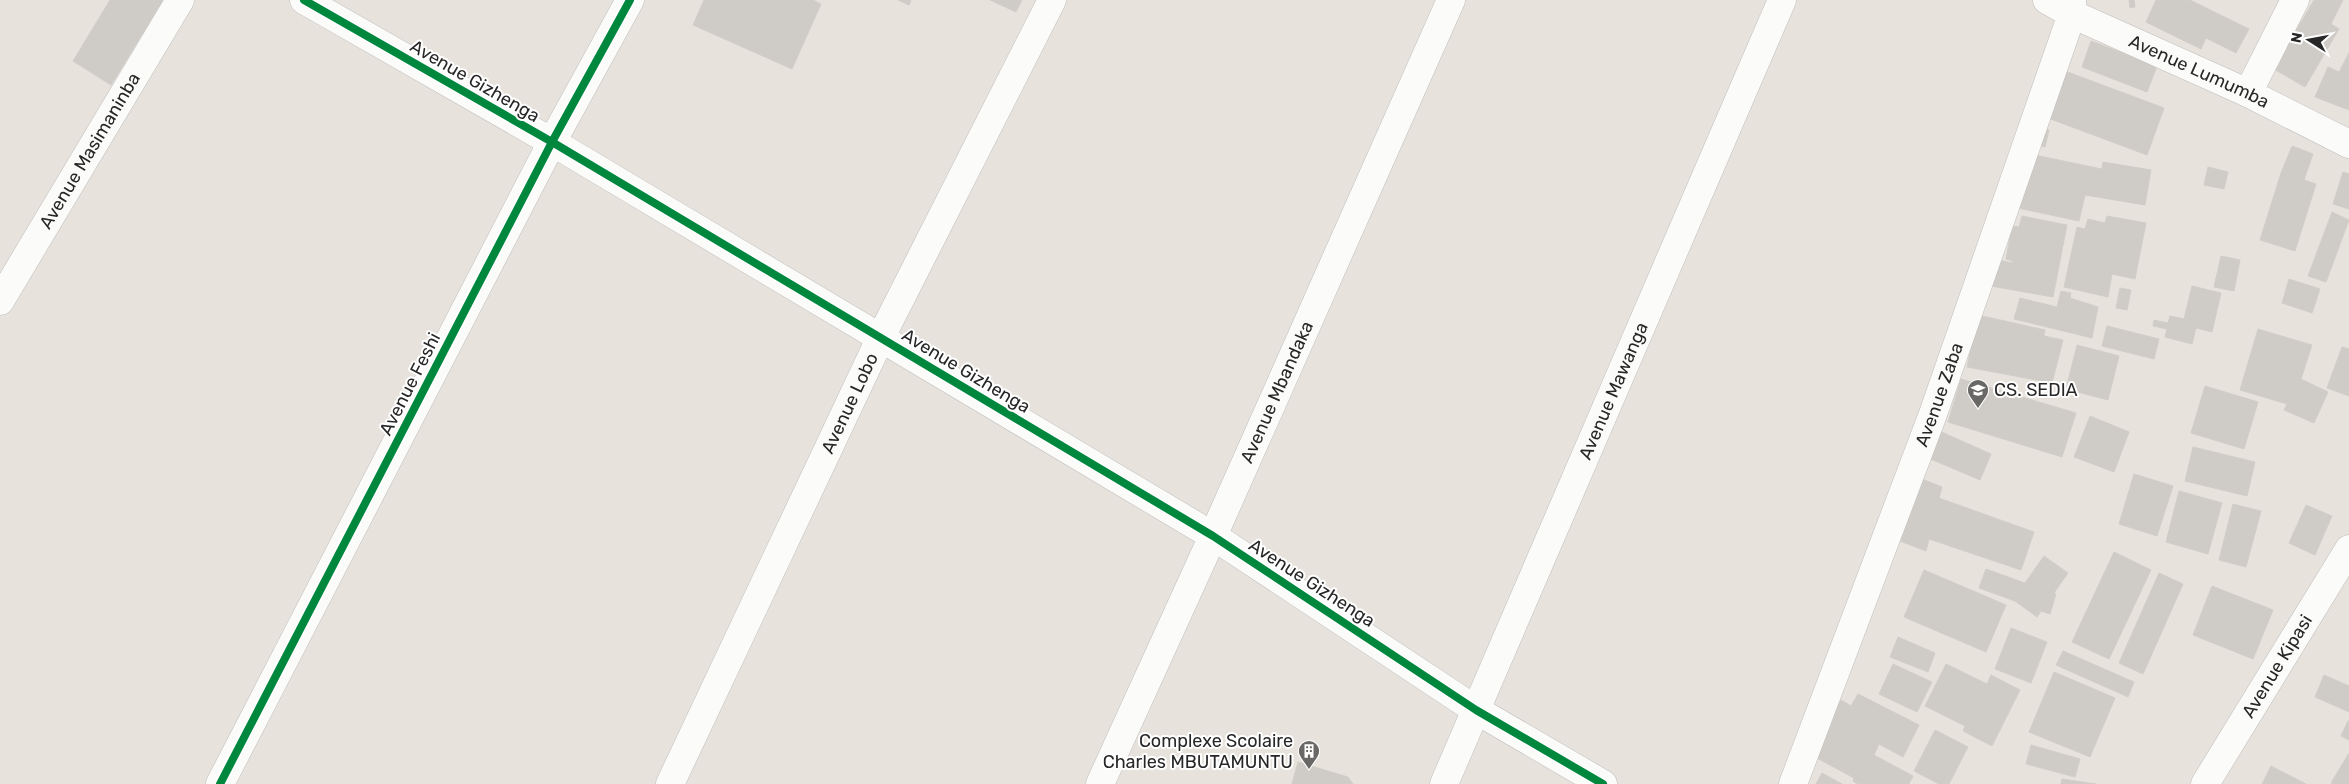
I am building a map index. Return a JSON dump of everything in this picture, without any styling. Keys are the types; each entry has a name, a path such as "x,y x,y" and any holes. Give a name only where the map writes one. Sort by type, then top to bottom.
{"street":[{"name":"Avenue Masimaninba","path":"0,301 180,0"},
{"name":"Avenue Gizhenga","path":"304,0 552,142 1213,536 1476,710 1603,784"},
{"name":"Avenue Feshi","path":"220,784 552,142 630,0"},
{"name":"Avenue Lobo","path":"670,784 881,337 1052,0"},
{"name":"Avenue Mbandaka","path":"1100,784 1213,536 1451,0"},
{"name":"Avenue Mawanga","path":"1444,784 1782,0"},
{"name":"Avenue Lumumba","path":"2048,0 2072,7 2349,144"},
{"path":"2248,93 2295,0"},
{"name":"Avenue Zaba","path":"1793,784 1933,414 2072,7"},
{"name":"Avenue Kipasi","path":"2205,784 2349,549"}],"building":[{"path":"110,0 163,0 111,85 73,61"},
{"path":"704,0 813,0 821,4 792,69 693,25"},
{"path":"898,0 911,0 909,5"},
{"path":"990,0 1022,0 1016,12"},
{"path":"2129,0 2134,0 2135,7 2130,8"},
{"path":"2156,0 2190,0 2249,29 2236,53 2206,38 2201,49 2146,22"},
{"path":"2314,0 2343,0 2331,24 2339,29 2305,87 2274,69"},
{"path":"2091,41 2157,66 2147,92 2082,67"},
{"path":"2349,53 2349,110 2315,97 2328,67 2339,72"},
{"path":"2065,71 2164,108 2147,155 2048,118"},
{"path":"2034,126 2049,130 2045,147 2030,143"},
{"path":"2292,146 2313,154 2304,180 2316,184 2295,251 2260,240 2281,173"},
{"path":"2025,153 2102,169 2103,162 2151,170 2145,205 2085,195 2079,221 2013,207"},
{"path":"2208,167 2228,172 2224,189 2204,185"},
{"path":"2343,172 2349,174 2349,209 2333,204"},
{"path":"2332,212 2349,220 2326,282 2308,276"},
{"path":"2022,216 2067,225 2053,297 1985,285 1990,258 2012,263 2013,261 2006,259 2012,226 2019,227"},
{"path":"2107,216 2146,223 2135,279 2112,274 2108,297 2064,287 2077,227 2085,229 2088,219 2105,223"},
{"path":"2221,256 2240,260 2234,291 2214,287"},
{"path":"2289,279 2320,289 2312,313 2282,303"},
{"path":"2192,286 2221,293 2212,332 2196,328 2192,344 2165,337 2167,329 2153,326 2154,320 2168,323 2170,316 2184,319"},
{"path":"2120,288 2131,290 2127,310 2116,308"},
{"path":"2061,291 2071,293 2070,298 2098,307 2092,338 2014,319 2020,298 2057,307"},
{"path":"1978,315 2045,330 2044,336 2063,340 2052,383 1967,367"},
{"path":"2107,326 2159,339 2154,359 2102,346"},
{"path":"2258,329 2312,345 2301,379 2328,392 2314,423 2284,410 2287,404 2240,390"},
{"path":"2077,345 2119,356 2108,400 2066,389"},
{"path":"2342,347 2349,349 2349,396 2327,388"},
{"path":"1961,379 2076,413 2062,457 1948,422"},
{"path":"2205,386 2258,402 2244,449 2191,433"},
{"path":"2090,416 2129,432 2114,472 2074,457"},
{"path":"1937,430 1991,454 1980,480 1926,457"},
{"path":"2193,447 2255,462 2247,496 2185,481"},
{"path":"2134,474 2173,486 2157,536 2119,524"},
{"path":"1922,479 1942,487 1939,498 2034,532 2021,570 1929,539 1926,551 1900,541"},
{"path":"2179,491 2222,503 2208,554 2166,542"},
{"path":"2233,504 2261,511 2246,567 2219,560"},
{"path":"2306,505 2332,516 2315,555 2289,543"},
{"path":"2114,552 2151,570 2109,659 2072,642"},
{"path":"2044,556 2068,573 2054,593 2056,594 2050,614 2041,611 2037,617 2015,601 1979,588 1986,569 2025,583"},
{"path":"1924,570 2006,605 1986,652 1904,617"},
{"path":"2159,573 2183,584 2143,674 2119,663"},
{"path":"2212,586 2273,610 2253,659 2193,635"},
{"path":"2011,628 2047,642 2031,683 1995,669"},
{"path":"1898,637 1935,653 1928,672 1890,657"},
{"path":"2063,651 2134,682 2128,697 2056,665"},
{"path":"1893,664 1932,682 1917,712 1879,694"},
{"path":"1946,664 1987,684 1991,675 2020,690 1992,746 1963,731 1965,726 1925,706"},
{"path":"2054,672 2115,698 2090,757 2029,732"},
{"path":"2324,675 2349,686 2349,712 2315,697"},
{"path":"1858,694 1919,725 1903,757 1879,744 1874,755 1913,776 1909,784 1858,784 1853,781 1854,778 1813,756 1841,700 1851,706"},
{"path":"2349,721 2349,740 2341,736"},
{"path":"1935,730 1968,747 1949,784 1939,784 1914,771"},
{"path":"2031,745 2080,759 2075,777 2026,764"},
{"path":"2349,753 2349,784 2331,783"},
{"name":"Complexe Scolaire Charles MBUTAMUNTU","path":"1298,762 1348,777 1353,784 1292,784"},
{"path":"2271,766 2306,784 2262,784"},
{"path":"1822,773 1842,784 1816,784"},
{"path":"2062,779 2096,784 2061,784"}],"cycle path":[{"path":"304,0 552,142 1213,536 1476,710 1603,784"},
{"path":"220,784 552,142 630,0"}],"place":[{"name":"CS. SEDIA","path":"1978,409"},
{"name":"Complexe Scolaire Charles MBUTAMUNTU","path":"1309,770"}]}
